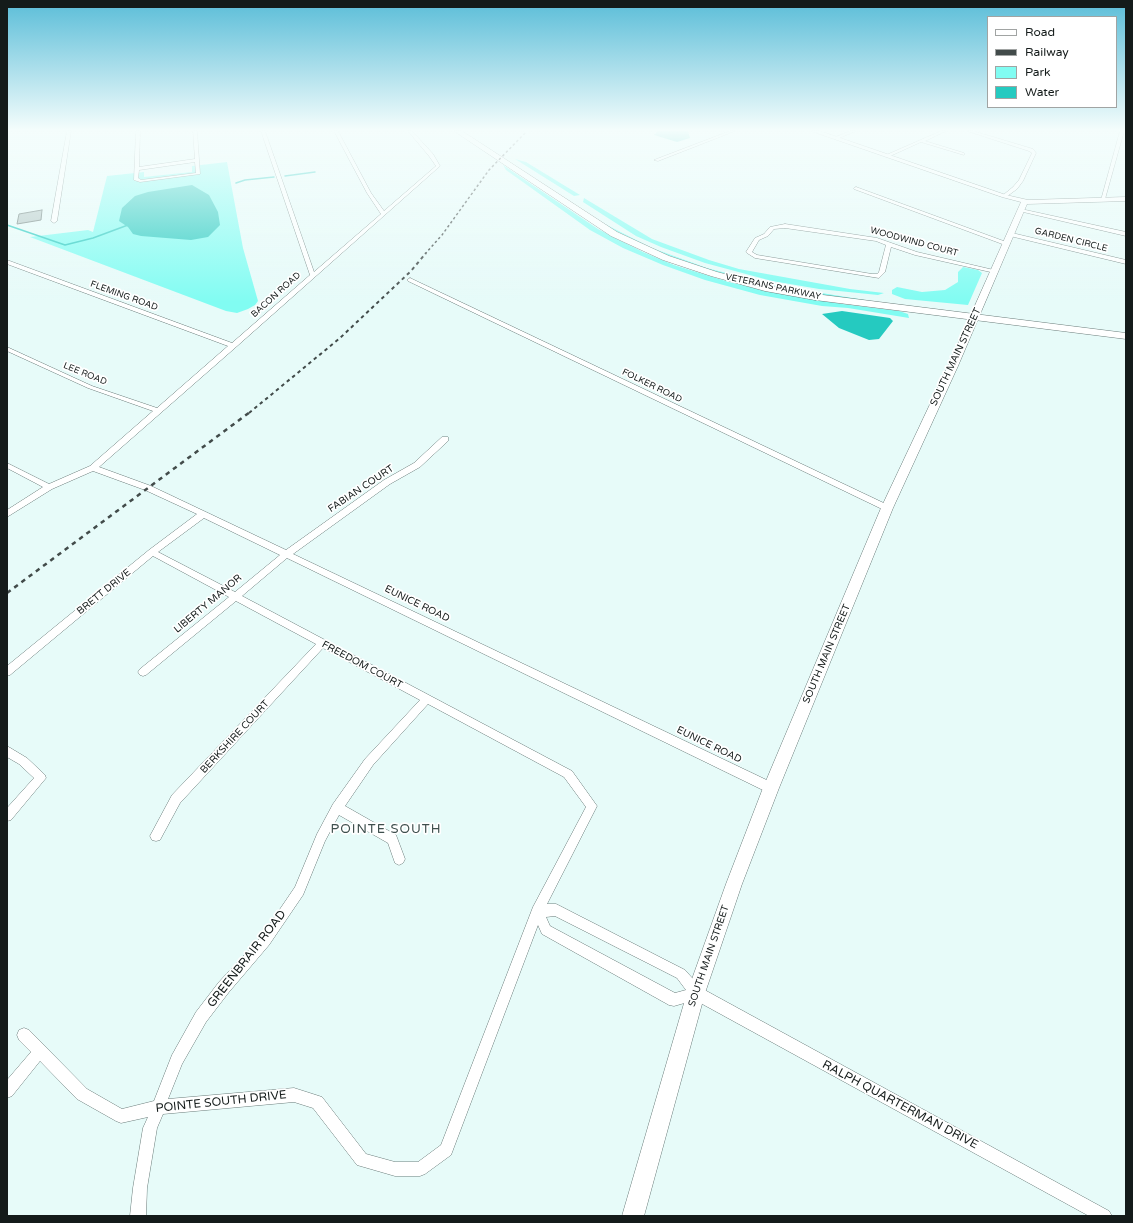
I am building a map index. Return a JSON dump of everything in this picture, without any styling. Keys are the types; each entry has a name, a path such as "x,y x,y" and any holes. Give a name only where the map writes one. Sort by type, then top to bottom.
{"main road":[{"name":"VETERANS PARKWAY","path":"544,188 614,234 681,264 731,279 797,294 1126,330"},
{"name":"VETERANS PARKWAY","path":"556,188 622,231 652,246 687,260 736,274 805,289 1126,336"}],"street":[{"path":"54,221 59,188"},
{"path":"282,188 312,275"},
{"path":"367,188 384,214"},
{"name":"BACON ROAD","path":"94,468 234,346 312,275 413,188"},
{"path":"856,188 1007,244"},
{"path":"981,188 1028,202 1126,199"},
{"path":"1004,196 1015,188"},
{"path":"1103,199 1106,188"},
{"name":"SOUTH MAIN STREET","path":"633,1216 696,993 734,884 771,788 887,508 977,313 994,271 1012,235 1024,203 1028,202"},
{"name":"GARDEN CIRCLE","path":"1021,210 1126,234"},
{"name":"WOODWIND COURT","path":"889,245 882,272 879,276 755,256 749,252 757,239 766,235 772,228 785,226 877,240 889,245 994,271"},
{"name":"GARDEN CIRCLE","path":"1012,235 1126,262"},
{"name":"FLEMING ROAD","path":"7,262 234,346"},
{"name":"FOLKER ROAD","path":"410,280 887,508"},
{"name":"LEE ROAD","path":"7,350 90,387 159,411"},
{"name":"FABIAN COURT","path":"287,554 387,482 417,465 445,439"},
{"path":"7,465 49,487"},
{"path":"7,514 49,487 94,468"},
{"name":"EUNICE ROAD","path":"94,468 148,488 771,788"},
{"name":"BRETT DRIVE","path":"7,672 152,552 203,514"},
{"name":"FREEDOM COURT","path":"152,552 236,595 426,700 568,774 572,778"},
{"name":"LIBERTY MANOR","path":"143,672 287,554"},
{"name":"BERKSHIRE COURT","path":"156,836 176,799 322,643"},
{"name":"GREENBRAIR ROAD","path":"138,1216 140,1188 150,1128 177,1060 202,1017 224,987 265,941 299,891 321,838 337,808 369,762 426,700"},
{"path":"7,751 23,761 41,778 7,816"},
{"name":"POINTE SOUTH DRIVE","path":"24,1034 82,1094 121,1116 158,1107 294,1095 316,1102 362,1160 395,1169 420,1169 446,1150 536,910 592,806 572,778"},
{"path":"337,808 392,839 399,859"},
{"path":"536,910 546,930 674,1000 696,993"},
{"name":"RALPH QUARTERMAN DRIVE","path":"536,910 556,910 681,974 696,993 1104,1216"},
{"path":"7,1091 40,1051"}],"green space":[{"path":"104,188 232,188 243,248 258,301 255,305 248,309 237,313 226,311 30,237 88,230 93,232"},
{"path":"531,188 537,188 598,229 643,252 674,265 729,282 768,291 842,304 899,311 908,314 909,318 848,308 822,306 760,295 705,280 663,265 623,248 590,230"},
{"path":"561,188 569,188 580,195 574,196"},
{"path":"584,198 652,239 709,260 739,269 850,289 884,293 878,295 819,289 772,281 705,263 636,236 583,202"},
{"path":"599,221 652,248 707,268 772,285 871,301 843,299 771,287 683,263 625,238"},
{"path":"963,267 978,270 982,273 968,305 905,299 892,294 892,290 897,287 922,292 945,290 958,282 958,272"}],"water":[{"path":"173,188 197,188 209,195 218,212 220,225 208,237 191,240 133,234 128,227 119,221 122,208 135,196 148,192"},
{"path":"842,311 890,318 893,321 879,339 869,340 839,328 822,314"}],"building":[{"path":"42,210 41,220 17,224 19,214"}],"waterway":[{"path":"7,225 65,245 93,238 128,225"}],"railway":[{"path":"425,254 442,235 476,188"},
{"path":"249,413 340,338 411,271 426,253"},
{"path":"7,593 250,412"}],"district":[{"name":"POINTE SOUTH","path":"386,830"}]}
